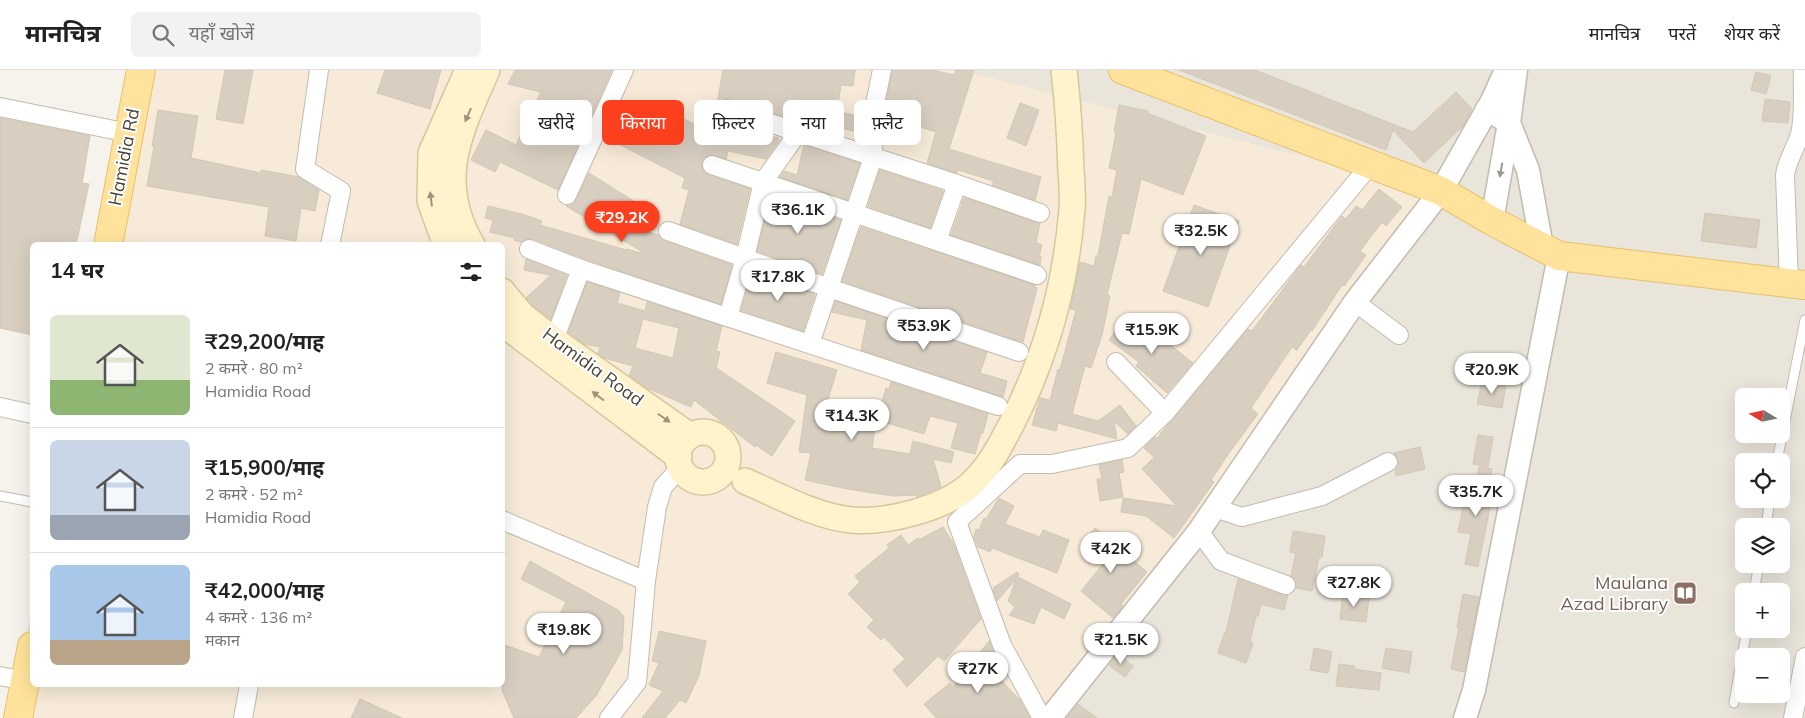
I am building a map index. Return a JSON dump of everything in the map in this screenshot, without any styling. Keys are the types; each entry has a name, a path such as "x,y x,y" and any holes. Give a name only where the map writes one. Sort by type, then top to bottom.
{"main road":[{"name":"Hamidia Rd","path":"109,242 138,134 141,70"},
{"path":"126,242 138,134 158,70"},
{"path":"468,70 431,153 442,162 452,188 463,230 470,242"},
{"path":"445,242 430,201 442,162 455,152 462,128 487,70"},
{"path":"714,478 745,480 820,513 850,520 885,519 917,513 946,500 970,485 998,451 1027,394 1054,320 1063,280 1072,209 1070,112 1064,70"},
{"path":"1123,70 1441,191 1550,252 1797,284"},
{"name":"Hamidia Road","path":"505,295 522,315 554,340 683,453"},
{"name":"Hamidia Road","path":"505,329 683,453"},
{"path":"728,456 724,470 705,482 698,481 686,474 683,453 702,432 717,436 723,441 728,456 745,480"},
{"path":"18,718 23,681 30,654"},
{"path":"23,681 34,718"}],"street":[{"path":"320,70 305,169 341,191 331,242"},
{"path":"567,195 624,70"},
{"path":"810,344 873,157 872,118 882,70"},
{"path":"1050,718 1199,531 1355,302 1441,191 1488,109 1506,70"},
{"path":"1492,221 1516,70"},
{"path":"1797,284 1785,175 1786,165 1799,136 1802,124 1803,70"},
{"path":"0,107 138,134"},
{"path":"1465,718 1474,690 1550,252 1528,170 1509,123 1488,109"},
{"path":"728,318 745,258 763,182 789,145"},
{"path":"837,145 1040,213"},
{"path":"1042,718 1002,645 958,522 1020,464 1052,464 1128,448 1165,414 1371,164"},
{"path":"712,165 1037,275"},
{"path":"937,241 957,184"},
{"path":"668,231 1019,352"},
{"path":"529,248 581,269 998,406"},
{"path":"554,340 581,269"},
{"path":"1355,302 1400,336"},
{"path":"1116,362 1165,414"},
{"path":"0,407 30,414"},
{"path":"610,718 637,682 646,581 658,507 663,487 683,453"},
{"path":"1215,508 1242,517 1322,496 1388,462"},
{"path":"505,521 646,581"},
{"path":"1199,531 1221,561 1286,585"},
{"path":"1793,718 1805,657"},
{"path":"243,718 249,687"}],"lane":[{"path":"1779,453 1805,320"},
{"path":"0,496 30,502"},
{"path":"1734,703 1745,638"}],"shaded area":[{"path":"149,70 1805,70 1805,718 9,718 30,618 30,687 505,687 505,242 496,242"},
{"path":"150,70 958,70 1444,192 1041,718 11,718 30,628 30,687 505,687 505,242 113,242"}],"building":[{"path":"225,70 253,70 243,124 216,119"},
{"path":"385,70 441,70 430,109 377,93"},
{"path":"515,70 612,70 592,114 592,100 537,100 541,92 508,84"},
{"path":"723,70 855,70 853,86 841,85 839,100 783,100 783,116 773,113 773,100 718,100"},
{"path":"892,70 933,70 954,75 956,70 974,70 949,149 1041,177 1035,200 992,185 994,181 958,170 957,173 927,163 936,132 921,127 921,100 887,100"},
{"path":"1179,70 1255,70 1413,132 1456,92 1472,109 1463,126 1424,163 1393,130 1386,150"},
{"path":"1756,72 1771,76 1766,94 1751,90"},
{"path":"1765,99 1790,102 1788,123 1762,121"},
{"path":"1020,103 1039,110 1026,146 1007,138"},
{"path":"1119,105 1148,111 1147,113 1206,136 1183,195 1141,179 1129,234 1122,233 1107,295 1110,296 1102,335 1091,368 1085,366 1072,414 1098,421 1120,405 1136,426 1128,434 1114,421 1117,439 1058,423 1056,431 1032,425 1040,398 1050,400 1058,369 1060,370 1076,310 1070,309 1080,262 1094,266 1096,256 1098,256 1109,196 1112,197 1117,170 1109,168"},
{"path":"158,110 198,116 191,158 261,173 261,170 299,177 319,190 315,211 301,208 296,241 265,236 269,207 147,186"},
{"path":"844,113 854,115 854,131 844,129"},
{"path":"0,118 90,136 82,183 89,184 77,242 30,242 30,335 0,328"},
{"path":"684,119 694,124 694,145 773,145 773,137 779,138 766,159 728,151 726,159 710,155 702,161 702,168 708,175 750,189 737,244 680,224 689,190 682,188 685,178 621,145 684,145"},
{"path":"486,130 516,145 520,137 520,145 578,145 558,190 500,162 495,172 471,160"},
{"path":"804,145 860,163 847,200 780,177 784,171 797,175"},
{"path":"880,170 943,191 930,228 868,206"},
{"path":"589,173 648,210 636,229 659,235 664,241 732,265 721,304 585,259 533,239 521,242 514,240 515,238 490,232 493,220 485,218 488,206 542,221 540,225 640,253 641,251 566,206 573,204 576,200"},
{"path":"1379,189 1402,207 1386,226 1382,222 1360,251 1366,255 1344,286 1342,285 1312,331 1297,350 1292,347 1251,408 1258,414 1231,450 1211,480 1214,482 1174,538 1146,516 1121,512 1123,498 1177,506 1142,469 1154,457 1144,448 1155,437 1157,438 1248,329 1252,331 1301,265 1304,267 1342,216 1346,219 1356,206 1362,210"},
{"path":"771,196 841,220 822,274 757,251"},
{"path":"964,198 1040,223 1036,243 1042,245 1039,256 1041,256 1040,265 951,235"},
{"path":"1194,205 1239,221 1208,307 1163,291"},
{"path":"1705,213 1760,220 1756,248 1701,241"},
{"path":"861,227 1035,285 1037,288 1023,342 842,281"},
{"path":"526,259 567,275 551,319 532,305 526,298 551,275 524,270"},
{"path":"752,272 815,294 803,331 741,310"},
{"path":"587,282 620,293 617,303 645,311 647,302 722,326 716,351 720,352 716,368 795,421 772,456 756,445 755,447 694,400 691,407 647,388 629,376 633,366 604,358 598,354 600,347 584,344 568,332","holes":["643,319 679,328 673,358 635,348"]},
{"path":"836,301 987,352 980,373 1007,381 1003,397 861,350 867,320 832,312"},
{"path":"1126,317 1157,340 1160,337 1193,363 1167,393 1136,366 1139,362 1109,340"},
{"path":"776,352 837,370 823,416 876,421 872,448 910,454 913,441 954,452 951,463 933,459 941,487 917,497 916,495 892,496 805,480 811,453 799,452 807,395 767,383"},
{"path":"1482,381 1506,385 1502,408 1477,404"},
{"path":"891,382 988,414 975,454 951,448 958,423 930,416 924,434 877,420 886,388 889,389"},
{"path":"1478,435 1493,437 1488,467 1473,464"},
{"path":"1420,447 1425,469 1396,476 1395,470 1399,462 1394,453"},
{"path":"1122,460 1124,472 1119,473 1123,497 1100,501 1097,479 1102,479 1099,465"},
{"path":"1479,467 1492,469 1485,506 1490,507 1478,567 1465,564 1471,534 1458,532 1464,502 1472,503"},
{"path":"999,498 1014,506 1005,524 1040,537 1043,530 1069,540 1057,573 992,548 990,552 978,547 974,537 976,529 979,530 984,518 986,519"},
{"path":"943,527 953,543 981,619 944,661 938,656 907,687 893,670 905,659 884,637 881,640 867,627 874,620 848,594 860,582 855,576 889,548 887,545 901,535 908,545 918,538 919,540"},
{"path":"1095,528 1147,572 1121,604 1123,606 1113,618 1081,591 1104,563 1082,544"},
{"path":"1293,531 1325,536 1322,557 1319,557 1312,591 1296,588 1296,583 1291,576 1296,553 1290,552"},
{"path":"530,561 618,610 624,617 622,650 596,696 576,718 514,718 502,690 502,687 505,687 505,645 539,657 566,602 521,579"},
{"path":"1017,572 1018,577 1071,604 1064,619 1041,607 1034,624 1009,615 1015,607 1008,601 1016,579 997,601 993,588"},
{"path":"1238,579 1282,595 1288,595 1284,610 1261,604 1258,616 1256,616 1250,641 1253,643 1246,663 1218,653 1226,633"},
{"path":"1343,593 1369,597 1366,622 1340,619"},
{"path":"1463,594 1479,597 1464,672 1451,669"},
{"path":"659,631 706,641 699,676 686,703 680,700 665,718 642,718 663,691 649,685 659,663 652,661"},
{"path":"989,641 997,657 987,666 1020,700 1030,718 936,718 924,704 950,683 953,687"},
{"path":"1314,648 1332,652 1328,673 1310,670"},
{"path":"1386,648 1412,652 1409,673 1382,668"},
{"path":"1118,654 1133,666 1125,677 1109,665"},
{"path":"1339,664 1355,666 1354,669 1381,673 1379,690 1336,686"},
{"path":"360,699 402,718 351,718"},
{"path":"1078,704 1097,718 1067,718"}],"place":[{"name":"Maulana Azad Library","path":"1685,593"}]}
